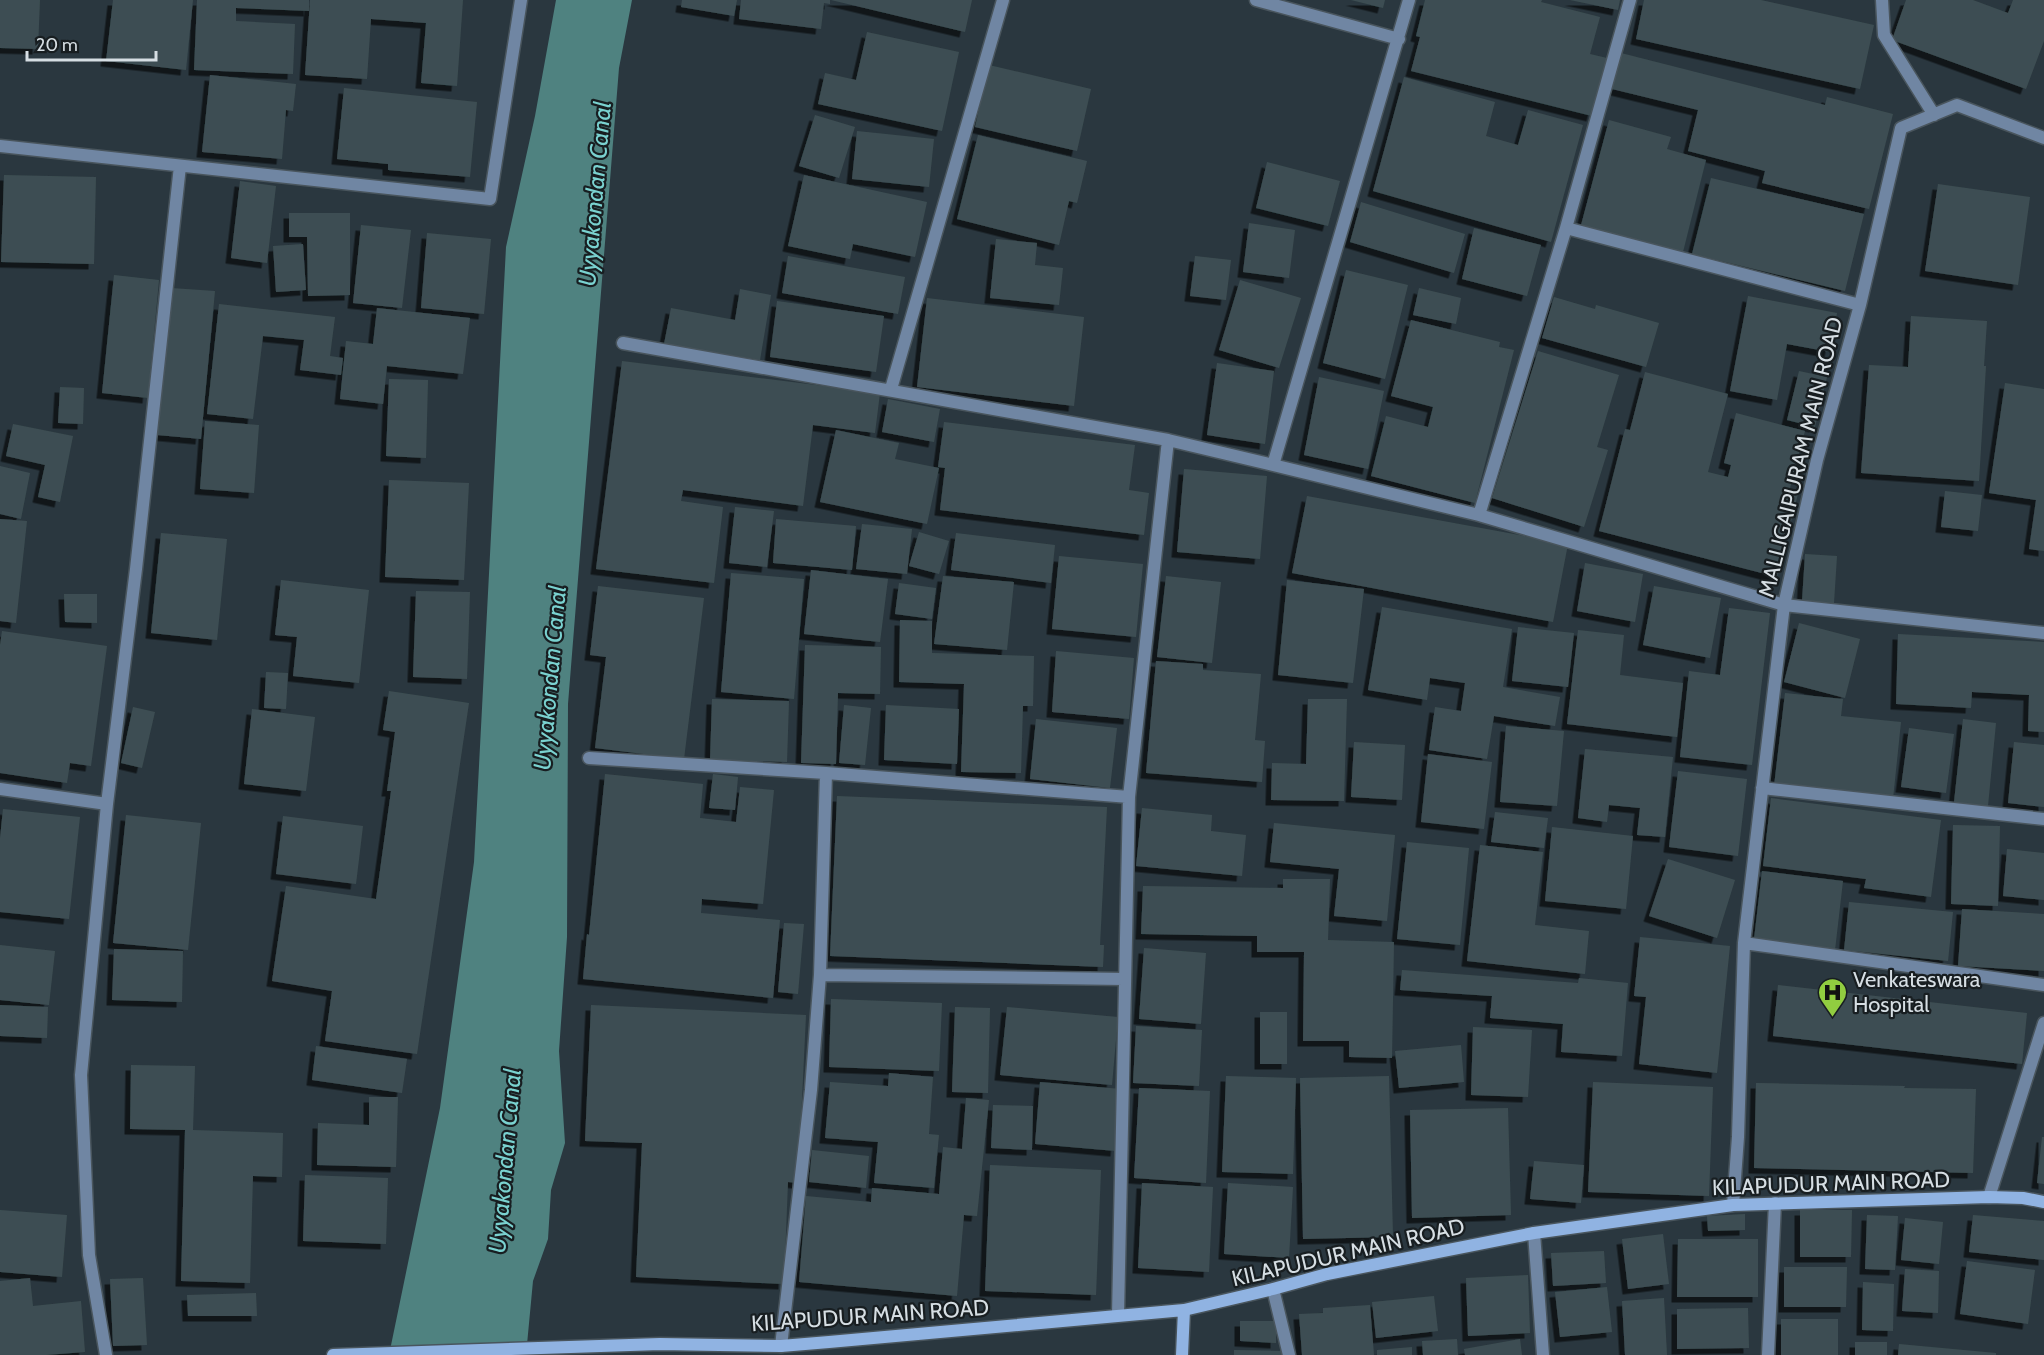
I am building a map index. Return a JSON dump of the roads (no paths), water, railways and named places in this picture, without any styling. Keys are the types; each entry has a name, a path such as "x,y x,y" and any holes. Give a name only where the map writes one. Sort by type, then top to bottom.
{"street":[{"path":"0,146 490,199 521,0"},
{"path":"891,389 1003,0"},
{"path":"1256,0 1398,39"},
{"path":"1272,465 1408,0"},
{"path":"1479,515 1566,228 1630,0"},
{"path":"1882,0 1884,35 1934,115"},
{"name":"MALLIGAIPURAM MAIN ROAD","path":"1733,1205 1738,1137 1743,944 1784,605 1816,460 1860,305 1901,128 1957,105 2044,138"},
{"path":"106,1355 90,1255 81,1075 107,804 136,569 180,166"},
{"path":"1566,228 1860,305"},
{"path":"623,343 1168,440 1479,515 1784,605 2044,633"},
{"path":"1118,1315 1129,797 1168,440"},
{"path":"589,758 826,773 1129,797"},
{"path":"781,1346 811,1090 820,975 826,773"},
{"path":"1762,788 2044,819"},
{"path":"0,789 107,804"},
{"path":"1743,944 2044,986"},
{"path":"820,975 1124,979"},
{"path":"1989,1197 2044,1023"},
{"name":"KILAPUDUR MAIN ROAD","path":"334,1355 660,1344 781,1346 1184,1310 1327,1274 1534,1233 1733,1205 1989,1197 2023,1198 2044,1202"},
{"path":"1768,1355 1775,1203"},
{"path":"1534,1233 1543,1355"},
{"path":"1273,1289 1289,1355"},
{"path":"1182,1355 1184,1310"}],"water":[{"name":"Uyyakondan Canal","path":"556,0 632,0 619,68 568,704 567,937 559,1051 565,1143 551,1190 548,1239 533,1281 526,1355 389,1355 440,1108 474,862 506,247 535,116"}],"place":[{"name":"Venkateswara Hospital","path":"1832,1018"}]}
